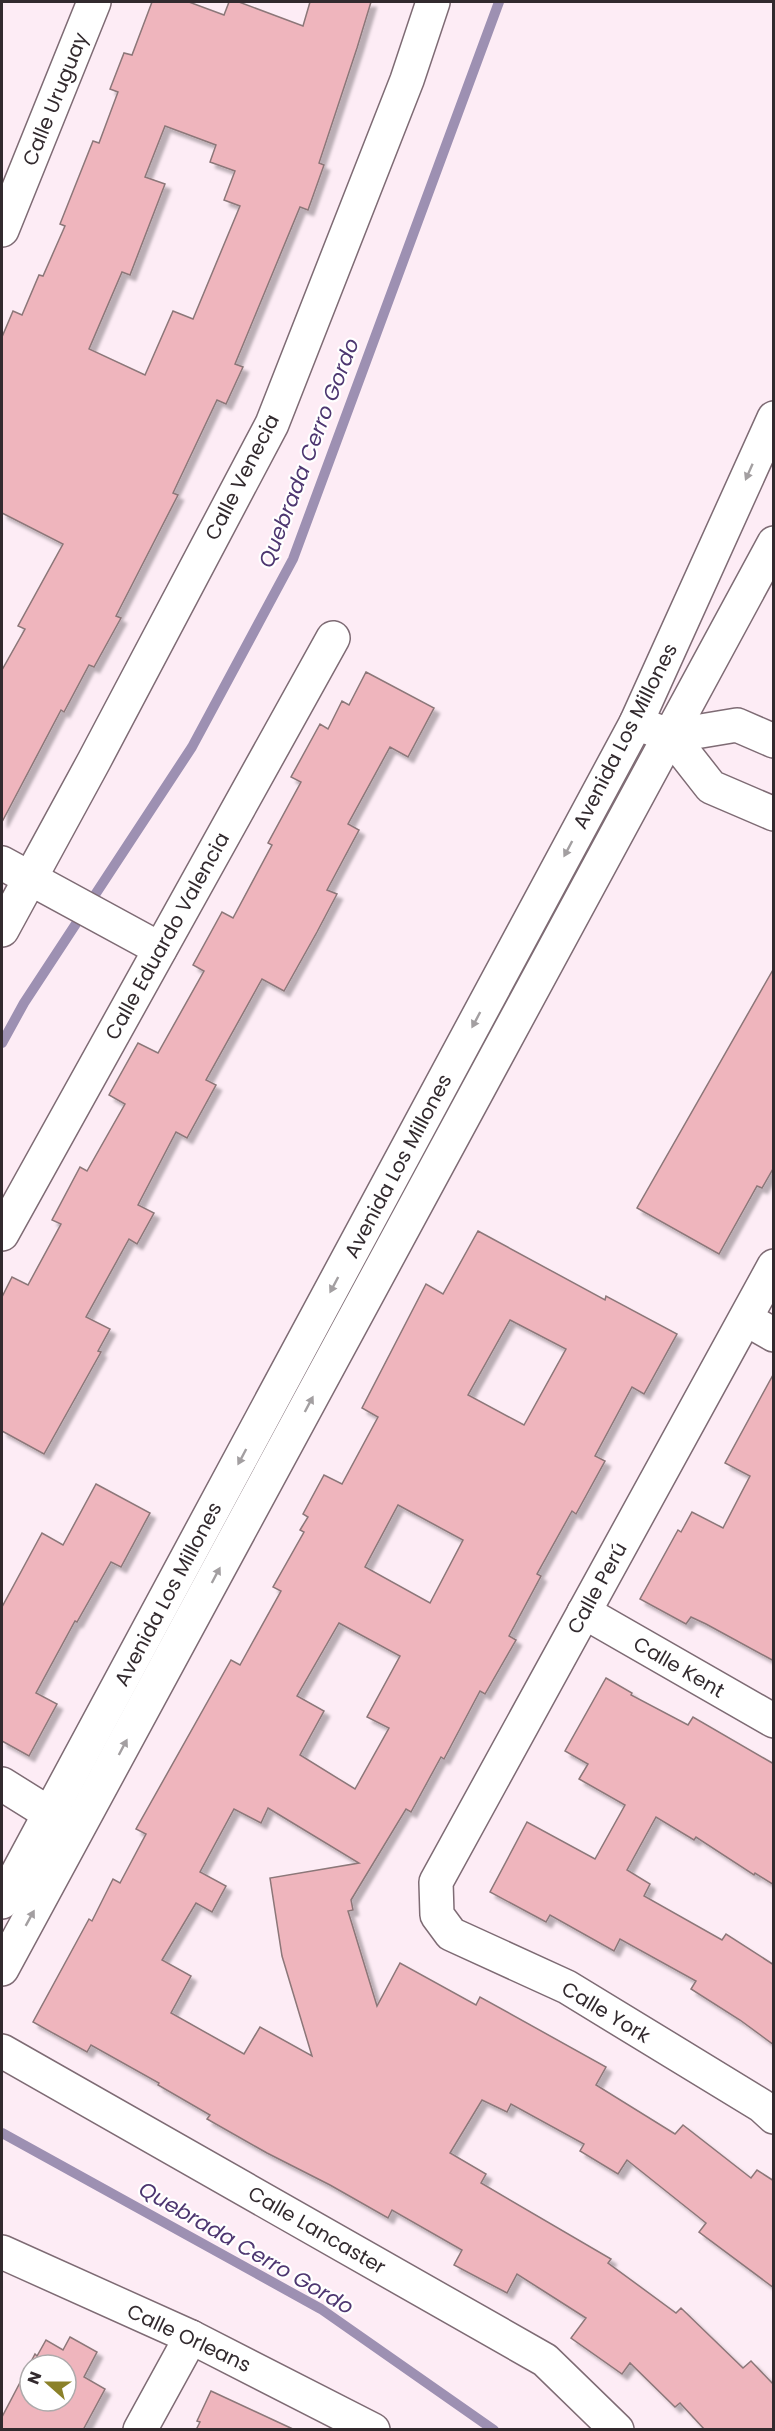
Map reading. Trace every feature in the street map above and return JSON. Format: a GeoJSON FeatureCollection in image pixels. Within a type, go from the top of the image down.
{"type":"FeatureCollection","features":[{"type":"Feature","properties":{"kind":"street","name":"Calle Uruguay"},"geometry":{"type":"LineString","coordinates":[[2,230],[94,2]]}},
{"type":"Feature","properties":{"kind":"street","name":"Calle Venecia"},"geometry":{"type":"LineString","coordinates":[[2,930],[272,424],[407,80],[433,2]]}},
{"type":"Feature","properties":{"kind":"street","name":"Avenida Los Millones"},"geometry":{"type":"LineString","coordinates":[[2,1902],[636,723],[774,418]]}},
{"type":"Feature","properties":{"kind":"street","name":"Avenida Los Millones"},"geometry":{"type":"LineString","coordinates":[[2,1969],[774,543]]}},
{"type":"Feature","properties":{"kind":"street","name":"Calle Eduardo Valencia"},"geometry":{"type":"LineString","coordinates":[[2,1234],[333,638]]}},
{"type":"Feature","properties":{"kind":"street"},"geometry":{"type":"LineString","coordinates":[[636,723],[671,736],[737,724],[774,741]]}},
{"type":"Feature","properties":{"kind":"street"},"geometry":{"type":"LineString","coordinates":[[671,736],[711,787],[774,814]]}},
{"type":"Feature","properties":{"kind":"street"},"geometry":{"type":"LineString","coordinates":[[2,863],[160,949]]}},
{"type":"Feature","properties":{"kind":"street","name":"Calle Perú"},"geometry":{"type":"LineString","coordinates":[[437,1915],[436,1882],[451,1851],[584,1612],[760,1327],[774,1266]]}},
{"type":"Feature","properties":{"kind":"street","name":"Calle Kent"},"geometry":{"type":"LineString","coordinates":[[584,1612],[774,1721]]}},
{"type":"Feature","properties":{"kind":"street"},"geometry":{"type":"LineString","coordinates":[[2,1784],[78,1831]]}},
{"type":"Feature","properties":{"kind":"street","name":"Calle York"},"geometry":{"type":"LineString","coordinates":[[437,1915],[451,1934],[567,1988],[762,2106],[774,2116]]}},
{"type":"Feature","properties":{"kind":"street","name":"Calle Lancaster"},"geometry":{"type":"LineString","coordinates":[[2,2051],[545,2360],[617,2430]]}},
{"type":"Feature","properties":{"kind":"street","name":"Calle Orleans"},"geometry":{"type":"LineString","coordinates":[[2,2252],[191,2337],[373,2430]]}},
{"type":"Feature","properties":{"kind":"street"},"geometry":{"type":"LineString","coordinates":[[140,2430],[191,2337]]}},
{"type":"Feature","properties":{"kind":"building"},"geometry":{"type":"Polygon","coordinates":[[[152,2],[189,2],[224,15],[229,2],[239,2],[303,26],[310,2],[371,2],[319,163],[324,165],[308,210],[300,207],[235,364],[243,367],[226,404],[217,400],[173,493],[178,495],[116,616],[121,618],[94,667],[89,665],[64,712],[61,710],[2,822],[2,670],[25,629],[18,626],[63,544],[2,513],[2,337],[13,311],[22,315],[39,275],[43,276],[65,226],[60,224],[93,141],[99,143],[118,92],[110,89],[124,53],[132,55],[152,2]],[[165,126],[145,177],[165,184],[130,275],[122,272],[89,349],[145,375],[173,311],[193,319],[240,206],[224,200],[235,171],[210,162],[216,145],[165,126]]]}},
{"type":"Feature","properties":{"kind":"building"},"geometry":{"type":"Polygon","coordinates":[[[366,672],[434,708],[408,757],[390,747],[348,824],[359,830],[327,890],[337,894],[284,991],[262,979],[206,1080],[216,1085],[187,1138],[176,1132],[138,1205],[154,1213],[137,1244],[129,1239],[86,1317],[110,1329],[98,1351],[101,1352],[44,1454],[2,1431],[2,1297],[12,1277],[28,1285],[61,1224],[52,1220],[80,1167],[87,1171],[125,1104],[109,1095],[138,1043],[158,1053],[204,971],[193,965],[222,912],[233,918],[272,845],[268,843],[301,782],[291,777],[320,724],[328,729],[342,701],[349,705],[366,672]]]}},
{"type":"Feature","properties":{"kind":"building"},"geometry":{"type":"Polygon","coordinates":[[[774,968],[774,1167],[762,1188],[757,1186],[719,1254],[637,1208],[774,968]]]}},
{"type":"Feature","properties":{"kind":"building"},"geometry":{"type":"Polygon","coordinates":[[[478,1231],[605,1300],[606,1296],[677,1334],[644,1394],[632,1387],[595,1456],[605,1461],[576,1514],[572,1511],[537,1574],[541,1576],[509,1636],[516,1640],[485,1694],[480,1691],[444,1759],[441,1757],[411,1812],[406,1809],[351,1900],[353,1910],[348,1911],[377,2006],[400,1963],[476,2005],[480,1997],[606,2067],[596,2085],[675,2134],[683,2125],[751,2178],[757,2170],[774,2181],[774,2288],[699,2232],[706,2223],[627,2160],[618,2174],[580,2151],[584,2144],[511,2104],[507,2112],[482,2100],[450,2153],[486,2174],[481,2183],[611,2259],[608,2263],[676,2313],[681,2308],[743,2368],[751,2361],[774,2385],[774,2430],[705,2430],[680,2403],[675,2407],[630,2363],[622,2374],[571,2338],[586,2318],[517,2274],[507,2293],[454,2265],[462,2250],[392,2210],[388,2218],[267,2153],[207,2119],[210,2115],[158,2085],[159,2083],[91,2045],[87,2052],[33,2022],[89,1919],[92,1921],[113,1879],[120,1883],[146,1834],[136,1829],[231,1660],[240,1665],[281,1591],[273,1587],[304,1532],[300,1530],[308,1517],[303,1514],[324,1475],[342,1484],[378,1417],[362,1408],[426,1284],[443,1294],[478,1231]],[[510,1320],[468,1395],[524,1425],[566,1349],[510,1320]],[[398,1505],[365,1567],[430,1603],[463,1540],[398,1505]],[[339,1623],[297,1696],[324,1711],[300,1755],[355,1789],[389,1728],[367,1717],[400,1656],[339,1623]],[[268,1808],[261,1823],[234,1809],[200,1872],[226,1886],[212,1912],[196,1903],[162,1960],[191,1976],[171,2013],[244,2054],[260,2027],[312,2056],[282,1956],[270,1878],[359,1863],[268,1808]]]}},
{"type":"Feature","properties":{"kind":"building"},"geometry":{"type":"Polygon","coordinates":[[[774,1373],[774,1661],[691,1617],[686,1624],[640,1599],[678,1530],[681,1532],[692,1512],[723,1528],[750,1476],[725,1463],[774,1373]]]}},
{"type":"Feature","properties":{"kind":"building"},"geometry":{"type":"Polygon","coordinates":[[[96,1484],[150,1513],[121,1567],[111,1562],[77,1622],[75,1621],[36,1693],[57,1704],[29,1756],[2,1741],[2,1607],[42,1533],[63,1545],[96,1484]]]}},
{"type":"Feature","properties":{"kind":"building"},"geometry":{"type":"Polygon","coordinates":[[[606,1678],[632,1693],[631,1695],[688,1725],[693,1717],[774,1764],[774,1885],[755,1873],[754,1875],[696,1837],[694,1840],[656,1817],[627,1870],[650,1884],[644,1896],[722,1940],[726,1934],[774,1965],[774,2045],[691,1989],[696,1981],[620,1939],[614,1951],[550,1915],[546,1922],[490,1892],[527,1822],[595,1859],[625,1805],[579,1779],[588,1764],[565,1751],[606,1678]]]}},
{"type":"Feature","properties":{"kind":"building"},"geometry":{"type":"Polygon","coordinates":[[[70,2337],[97,2352],[84,2377],[105,2389],[83,2430],[2,2430],[2,2417],[18,2386],[18,2413],[78,2413],[78,2353],[39,2353],[46,2340],[63,2350],[70,2337]]]}},
{"type":"Feature","properties":{"kind":"building"},"geometry":{"type":"Polygon","coordinates":[[[211,2391],[295,2430],[196,2430],[200,2422],[197,2421],[211,2391]]]}},
{"type":"Feature","properties":{"kind":"waterway","name":"Quebrada Cerro Gordo"},"geometry":{"type":"LineString","coordinates":[[2,1043],[24,1003],[192,747],[293,559],[499,2]]}},
{"type":"Feature","properties":{"kind":"waterway","name":"Quebrada Cerro Gordo"},"geometry":{"type":"LineString","coordinates":[[2,2133],[321,2309],[494,2430]]}}]}
